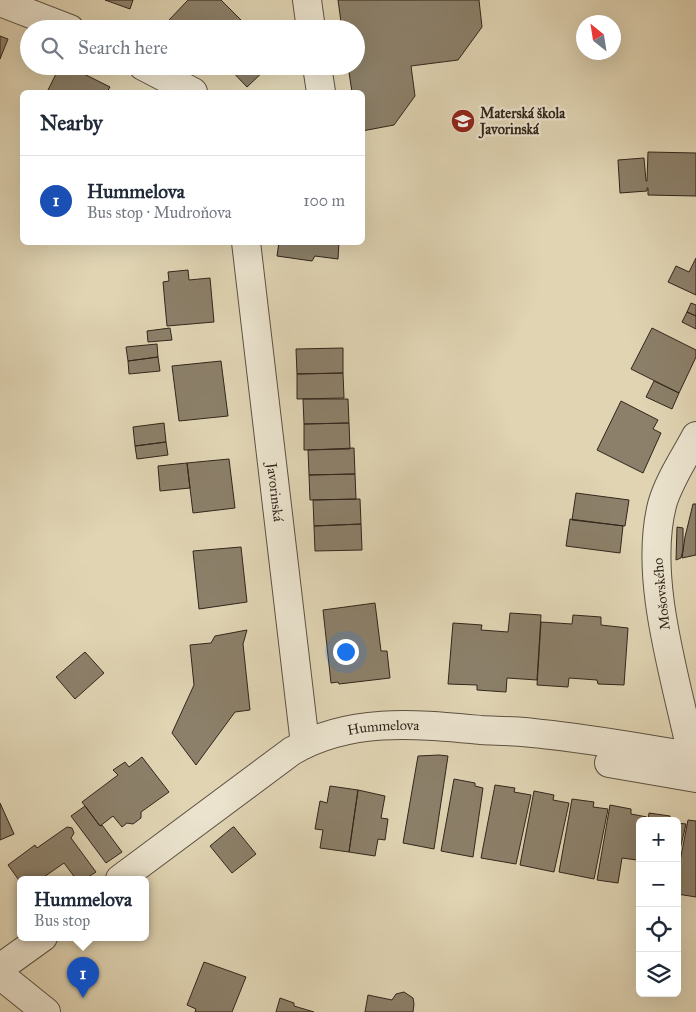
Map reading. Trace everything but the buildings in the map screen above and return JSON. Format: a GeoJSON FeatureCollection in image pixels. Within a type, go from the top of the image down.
{"type":"FeatureCollection","features":[{"type":"Feature","properties":{"kind":"street"},"geometry":{"type":"LineString","coordinates":[[307,0],[310,20]]}},
{"type":"Feature","properties":{"kind":"street"},"geometry":{"type":"LineString","coordinates":[[0,2],[47,20]]}},
{"type":"Feature","properties":{"kind":"street"},"geometry":{"type":"LineString","coordinates":[[160,75],[189,90]]}},
{"type":"Feature","properties":{"kind":"street"},"geometry":{"type":"LineString","coordinates":[[318,75],[321,90]]}},
{"type":"Feature","properties":{"kind":"street","name":"Javorinská"},"geometry":{"type":"LineString","coordinates":[[246,245],[305,744]]}},
{"type":"Feature","properties":{"kind":"street","name":"Mošovského"},"geometry":{"type":"LineString","coordinates":[[695,764],[667,644],[656,555],[659,519],[665,498],[696,436]]}},
{"type":"Feature","properties":{"kind":"street","name":"Hummelova"},"geometry":{"type":"LineString","coordinates":[[124,876],[282,758],[317,738],[346,731],[388,725],[428,724],[542,734],[695,764]]}},
{"type":"Feature","properties":{"kind":"street"},"geometry":{"type":"LineString","coordinates":[[0,968],[37,941]]}},
{"type":"Feature","properties":{"kind":"street"},"geometry":{"type":"LineString","coordinates":[[0,975],[46,1012]]}},
{"type":"Feature","properties":{"kind":"place","name":"Materská škola Javorinská"},"geometry":{"type":"Point","coordinates":[463,121]}},
{"type":"Feature","properties":{"kind":"place","name":"Hummelova"},"geometry":{"type":"Point","coordinates":[83,998]}}]}
